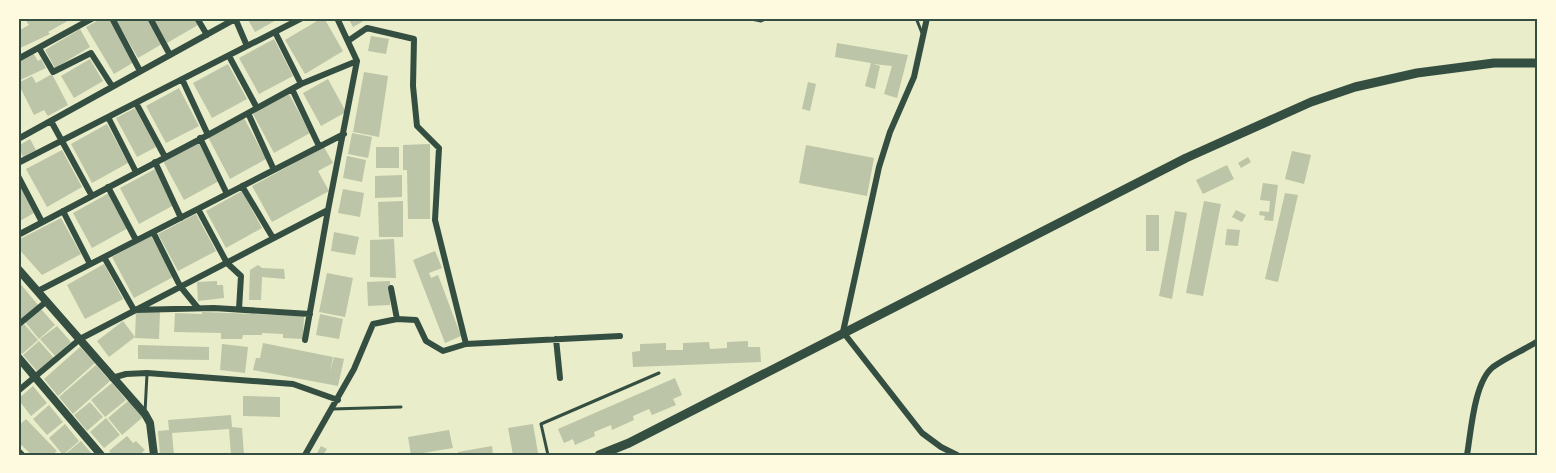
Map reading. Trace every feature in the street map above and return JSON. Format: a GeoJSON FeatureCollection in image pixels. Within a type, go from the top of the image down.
{"type":"FeatureCollection","features":[{"type":"Feature","properties":{"kind":"main road"},"geometry":{"type":"LineString","coordinates":[[599,455],[629,443],[1186,158],[1311,102],[1355,87],[1417,73],[1494,63],[1538,63]]}},
{"type":"Feature","properties":{"kind":"street"},"geometry":{"type":"LineString","coordinates":[[18,60],[93,18]]}},
{"type":"Feature","properties":{"kind":"street"},"geometry":{"type":"LineString","coordinates":[[112,18],[140,71]]}},
{"type":"Feature","properties":{"kind":"street"},"geometry":{"type":"LineString","coordinates":[[150,18],[170,55]]}},
{"type":"Feature","properties":{"kind":"street"},"geometry":{"type":"LineString","coordinates":[[197,18],[207,35]]}},
{"type":"Feature","properties":{"kind":"street"},"geometry":{"type":"LineString","coordinates":[[18,163],[301,18]]}},
{"type":"Feature","properties":{"kind":"street"},"geometry":{"type":"LineString","coordinates":[[305,340],[357,60],[337,18]]}},
{"type":"Feature","properties":{"kind":"street"},"geometry":{"type":"LineString","coordinates":[[927,18],[914,77],[890,132],[879,167],[843,332],[922,433],[940,447],[957,455]]}},
{"type":"Feature","properties":{"kind":"street"},"geometry":{"type":"LineString","coordinates":[[18,139],[235,19],[247,46]]}},
{"type":"Feature","properties":{"kind":"street"},"geometry":{"type":"LineString","coordinates":[[348,41],[367,28],[414,39],[413,87],[417,126],[439,148],[435,220],[466,344]]}},
{"type":"Feature","properties":{"kind":"street"},"geometry":{"type":"LineString","coordinates":[[275,32],[301,84]]}},
{"type":"Feature","properties":{"kind":"street"},"geometry":{"type":"LineString","coordinates":[[39,48],[53,72],[91,53],[112,86]]}},
{"type":"Feature","properties":{"kind":"street"},"geometry":{"type":"LineString","coordinates":[[229,56],[257,108]]}},
{"type":"Feature","properties":{"kind":"street"},"geometry":{"type":"LineString","coordinates":[[18,235],[301,84],[357,60]]}},
{"type":"Feature","properties":{"kind":"street"},"geometry":{"type":"LineString","coordinates":[[182,80],[208,135]]}},
{"type":"Feature","properties":{"kind":"street"},"geometry":{"type":"LineString","coordinates":[[292,89],[319,146]]}},
{"type":"Feature","properties":{"kind":"street"},"geometry":{"type":"LineString","coordinates":[[136,103],[165,157]]}},
{"type":"Feature","properties":{"kind":"street"},"geometry":{"type":"LineString","coordinates":[[248,113],[274,170]]}},
{"type":"Feature","properties":{"kind":"street"},"geometry":{"type":"LineString","coordinates":[[108,117],[136,172]]}},
{"type":"Feature","properties":{"kind":"street"},"geometry":{"type":"LineString","coordinates":[[51,121],[92,196]]}},
{"type":"Feature","properties":{"kind":"street"},"geometry":{"type":"LineString","coordinates":[[38,291],[344,134]]}},
{"type":"Feature","properties":{"kind":"street"},"geometry":{"type":"LineString","coordinates":[[200,138],[227,194]]}},
{"type":"Feature","properties":{"kind":"street"},"geometry":{"type":"LineString","coordinates":[[155,162],[181,218]]}},
{"type":"Feature","properties":{"kind":"street"},"geometry":{"type":"LineString","coordinates":[[18,176],[42,222]]}},
{"type":"Feature","properties":{"kind":"street"},"geometry":{"type":"LineString","coordinates":[[242,186],[273,238]]}},
{"type":"Feature","properties":{"kind":"street"},"geometry":{"type":"LineString","coordinates":[[108,187],[136,240]]}},
{"type":"Feature","properties":{"kind":"street"},"geometry":{"type":"LineString","coordinates":[[198,209],[227,263],[241,276],[239,309]]}},
{"type":"Feature","properties":{"kind":"street"},"geometry":{"type":"LineString","coordinates":[[18,391],[80,339],[328,210]]}},
{"type":"Feature","properties":{"kind":"street"},"geometry":{"type":"LineString","coordinates":[[63,211],[90,264]]}},
{"type":"Feature","properties":{"kind":"street"},"geometry":{"type":"LineString","coordinates":[[153,232],[180,286],[198,308]]}},
{"type":"Feature","properties":{"kind":"street"},"geometry":{"type":"LineString","coordinates":[[104,257],[134,310]]}},
{"type":"Feature","properties":{"kind":"street"},"geometry":{"type":"LineString","coordinates":[[18,269],[145,414],[150,423],[154,455]]}},
{"type":"Feature","properties":{"kind":"street"},"geometry":{"type":"LineString","coordinates":[[391,288],[397,319]]}},
{"type":"Feature","properties":{"kind":"street"},"geometry":{"type":"LineString","coordinates":[[18,325],[47,301]]}},
{"type":"Feature","properties":{"kind":"street"},"geometry":{"type":"LineString","coordinates":[[134,310],[198,308],[310,314]]}},
{"type":"Feature","properties":{"kind":"street"},"geometry":{"type":"LineString","coordinates":[[305,455],[338,400],[373,324],[397,319],[416,320],[426,341],[443,351],[466,344],[620,336]]}},
{"type":"Feature","properties":{"kind":"street"},"geometry":{"type":"LineString","coordinates":[[556,339],[560,378]]}},
{"type":"Feature","properties":{"kind":"street"},"geometry":{"type":"LineString","coordinates":[[1467,455],[1479,389],[1486,375],[1492,368],[1538,341]]}},
{"type":"Feature","properties":{"kind":"street"},"geometry":{"type":"LineString","coordinates":[[18,357],[101,455]]}},
{"type":"Feature","properties":{"kind":"street"},"geometry":{"type":"LineString","coordinates":[[112,378],[126,374],[147,373],[293,384],[338,400]]}},
{"type":"Feature","properties":{"kind":"lane"},"geometry":{"type":"LineString","coordinates":[[746,18],[761,21],[767,18]]}},
{"type":"Feature","properties":{"kind":"lane"},"geometry":{"type":"LineString","coordinates":[[916,18],[923,35]]}},
{"type":"Feature","properties":{"kind":"lane"},"geometry":{"type":"LineString","coordinates":[[145,414],[147,373]]}},
{"type":"Feature","properties":{"kind":"lane"},"geometry":{"type":"LineString","coordinates":[[548,455],[542,424],[659,373]]}},
{"type":"Feature","properties":{"kind":"lane"},"geometry":{"type":"LineString","coordinates":[[332,409],[401,407]]}},
{"type":"Feature","properties":{"kind":"building"},"geometry":{"type":"Polygon","coordinates":[[[73,18],[48,32],[50,34],[18,49],[18,31],[29,25],[25,19],[73,18]]]}},
{"type":"Feature","properties":{"kind":"building"},"geometry":{"type":"Polygon","coordinates":[[[102,18],[109,18],[134,62],[114,74],[86,27],[102,18]]]}},
{"type":"Feature","properties":{"kind":"building"},"geometry":{"type":"Polygon","coordinates":[[[115,18],[146,18],[162,44],[138,58],[115,18]]]}},
{"type":"Feature","properties":{"kind":"building"},"geometry":{"type":"Polygon","coordinates":[[[153,18],[194,18],[198,25],[167,43],[153,18]]]}},
{"type":"Feature","properties":{"kind":"building"},"geometry":{"type":"Polygon","coordinates":[[[247,18],[280,18],[255,32],[247,18]]]}},
{"type":"Feature","properties":{"kind":"building"},"geometry":{"type":"Polygon","coordinates":[[[322,18],[343,51],[305,74],[285,40],[322,18]]]}},
{"type":"Feature","properties":{"kind":"building"},"geometry":{"type":"Polygon","coordinates":[[[348,18],[369,18],[353,27],[348,18]]]}},
{"type":"Feature","properties":{"kind":"building"},"geometry":{"type":"Polygon","coordinates":[[[80,29],[90,47],[55,68],[45,50],[80,29]]]}},
{"type":"Feature","properties":{"kind":"building"},"geometry":{"type":"Polygon","coordinates":[[[371,36],[389,39],[386,54],[368,51],[371,36]]]}},
{"type":"Feature","properties":{"kind":"building"},"geometry":{"type":"Polygon","coordinates":[[[274,39],[293,76],[259,94],[239,58],[274,39]]]}},
{"type":"Feature","properties":{"kind":"building"},"geometry":{"type":"Polygon","coordinates":[[[837,43],[908,55],[897,98],[884,94],[892,66],[873,64],[880,66],[875,89],[865,86],[871,63],[835,57],[837,43]]]}},
{"type":"Feature","properties":{"kind":"building"},"geometry":{"type":"Polygon","coordinates":[[[33,53],[38,61],[41,59],[46,68],[18,81],[18,62],[33,53]]]}},
{"type":"Feature","properties":{"kind":"building"},"geometry":{"type":"Polygon","coordinates":[[[90,59],[103,81],[74,98],[61,76],[90,59]]]}},
{"type":"Feature","properties":{"kind":"building"},"geometry":{"type":"Polygon","coordinates":[[[228,64],[247,99],[212,118],[193,83],[228,64]]]}},
{"type":"Feature","properties":{"kind":"building"},"geometry":{"type":"Polygon","coordinates":[[[364,72],[388,76],[379,137],[353,132],[364,72]]]}},
{"type":"Feature","properties":{"kind":"building"},"geometry":{"type":"Polygon","coordinates":[[[52,74],[68,105],[48,116],[44,110],[34,115],[18,83],[32,76],[36,83],[52,74]]]}},
{"type":"Feature","properties":{"kind":"building"},"geometry":{"type":"Polygon","coordinates":[[[328,79],[346,112],[321,126],[303,93],[328,79]]]}},
{"type":"Feature","properties":{"kind":"building"},"geometry":{"type":"Polygon","coordinates":[[[808,82],[816,84],[810,111],[802,109],[808,82]]]}},
{"type":"Feature","properties":{"kind":"building"},"geometry":{"type":"Polygon","coordinates":[[[179,88],[199,126],[166,143],[146,106],[179,88]]]}},
{"type":"Feature","properties":{"kind":"building"},"geometry":{"type":"Polygon","coordinates":[[[289,94],[310,133],[274,153],[253,114],[289,94]]]}},
{"type":"Feature","properties":{"kind":"building"},"geometry":{"type":"Polygon","coordinates":[[[135,108],[156,147],[137,157],[116,118],[135,108]]]}},
{"type":"Feature","properties":{"kind":"building"},"geometry":{"type":"Polygon","coordinates":[[[244,118],[266,159],[230,179],[208,137],[244,118]]]}},
{"type":"Feature","properties":{"kind":"building"},"geometry":{"type":"Polygon","coordinates":[[[107,124],[128,163],[92,183],[71,144],[107,124]]]}},
{"type":"Feature","properties":{"kind":"building"},"geometry":{"type":"Polygon","coordinates":[[[352,133],[372,137],[368,158],[348,154],[352,133]]]}},
{"type":"Feature","properties":{"kind":"building"},"geometry":{"type":"Polygon","coordinates":[[[30,139],[36,150],[23,157],[18,146],[30,139]]]}},
{"type":"Feature","properties":{"kind":"building"},"geometry":{"type":"Polygon","coordinates":[[[198,142],[219,181],[184,200],[163,161],[198,142]]]}},
{"type":"Feature","properties":{"kind":"building"},"geometry":{"type":"Polygon","coordinates":[[[430,144],[430,219],[408,219],[407,170],[403,170],[403,145],[430,144]]]}},
{"type":"Feature","properties":{"kind":"building"},"geometry":{"type":"Polygon","coordinates":[[[806,145],[874,158],[867,196],[799,183],[806,145]]]}},
{"type":"Feature","properties":{"kind":"building"},"geometry":{"type":"Polygon","coordinates":[[[324,147],[333,163],[318,171],[329,191],[272,222],[252,186],[324,147]]]}},
{"type":"Feature","properties":{"kind":"building"},"geometry":{"type":"Polygon","coordinates":[[[376,147],[399,147],[399,168],[376,168],[376,147]]]}},
{"type":"Feature","properties":{"kind":"building"},"geometry":{"type":"Polygon","coordinates":[[[62,150],[82,187],[47,207],[26,169],[62,150]]]}},
{"type":"Feature","properties":{"kind":"building"},"geometry":{"type":"Polygon","coordinates":[[[1292,151],[1311,155],[1304,184],[1285,179],[1292,151]]]}},
{"type":"Feature","properties":{"kind":"building"},"geometry":{"type":"Polygon","coordinates":[[[347,156],[366,160],[362,182],[343,178],[347,156]]]}},
{"type":"Feature","properties":{"kind":"building"},"geometry":{"type":"Polygon","coordinates":[[[1248,157],[1251,162],[1241,168],[1238,163],[1248,157]]]}},
{"type":"Feature","properties":{"kind":"building"},"geometry":{"type":"Polygon","coordinates":[[[1227,165],[1234,179],[1203,194],[1196,180],[1227,165]]]}},
{"type":"Feature","properties":{"kind":"building"},"geometry":{"type":"Polygon","coordinates":[[[155,169],[174,205],[139,224],[120,188],[155,169]]]}},
{"type":"Feature","properties":{"kind":"building"},"geometry":{"type":"Polygon","coordinates":[[[402,175],[402,197],[375,198],[375,176],[402,175]]]}},
{"type":"Feature","properties":{"kind":"building"},"geometry":{"type":"Polygon","coordinates":[[[18,183],[34,213],[18,222],[18,183]]]}},
{"type":"Feature","properties":{"kind":"building"},"geometry":{"type":"Polygon","coordinates":[[[1263,183],[1278,185],[1273,221],[1264,220],[1265,216],[1259,215],[1260,211],[1269,212],[1270,201],[1260,200],[1263,183]]]}},
{"type":"Feature","properties":{"kind":"building"},"geometry":{"type":"Polygon","coordinates":[[[343,189],[364,193],[360,217],[338,213],[343,189]]]}},
{"type":"Feature","properties":{"kind":"building"},"geometry":{"type":"Polygon","coordinates":[[[242,191],[262,228],[226,248],[206,211],[242,191]]]}},
{"type":"Feature","properties":{"kind":"building"},"geometry":{"type":"Polygon","coordinates":[[[109,193],[128,228],[92,248],[73,213],[109,193]]]}},
{"type":"Feature","properties":{"kind":"building"},"geometry":{"type":"Polygon","coordinates":[[[1285,193],[1298,195],[1278,282],[1265,279],[1285,193]]]}},
{"type":"Feature","properties":{"kind":"building"},"geometry":{"type":"Polygon","coordinates":[[[403,201],[403,237],[379,237],[378,202],[403,201]]]}},
{"type":"Feature","properties":{"kind":"building"},"geometry":{"type":"Polygon","coordinates":[[[1204,201],[1221,204],[1203,296],[1186,293],[1204,201]]]}},
{"type":"Feature","properties":{"kind":"building"},"geometry":{"type":"Polygon","coordinates":[[[1236,210],[1246,215],[1242,222],[1232,217],[1236,210]]]}},
{"type":"Feature","properties":{"kind":"building"},"geometry":{"type":"Polygon","coordinates":[[[1175,211],[1187,213],[1172,299],[1159,296],[1175,211]]]}},
{"type":"Feature","properties":{"kind":"building"},"geometry":{"type":"Polygon","coordinates":[[[196,214],[216,251],[178,271],[158,234],[196,214]]]}},
{"type":"Feature","properties":{"kind":"building"},"geometry":{"type":"Polygon","coordinates":[[[1146,215],[1159,215],[1159,251],[1146,251],[1146,215]]]}},
{"type":"Feature","properties":{"kind":"building"},"geometry":{"type":"Polygon","coordinates":[[[61,218],[81,254],[42,275],[18,248],[18,240],[61,218]]]}},
{"type":"Feature","properties":{"kind":"building"},"geometry":{"type":"Polygon","coordinates":[[[1227,229],[1240,230],[1238,246],[1225,245],[1227,229]]]}},
{"type":"Feature","properties":{"kind":"building"},"geometry":{"type":"Polygon","coordinates":[[[334,232],[359,237],[355,255],[331,251],[334,232]]]}},
{"type":"Feature","properties":{"kind":"building"},"geometry":{"type":"Polygon","coordinates":[[[151,236],[173,277],[134,298],[112,257],[151,236]]]}},
{"type":"Feature","properties":{"kind":"building"},"geometry":{"type":"Polygon","coordinates":[[[394,239],[396,278],[370,277],[370,240],[394,239]]]}},
{"type":"Feature","properties":{"kind":"building"},"geometry":{"type":"Polygon","coordinates":[[[435,251],[442,268],[429,273],[431,278],[438,275],[461,336],[445,343],[413,260],[435,251]]]}},
{"type":"Feature","properties":{"kind":"building"},"geometry":{"type":"Polygon","coordinates":[[[104,264],[123,299],[85,319],[67,285],[104,264]]]}},
{"type":"Feature","properties":{"kind":"building"},"geometry":{"type":"Polygon","coordinates":[[[258,265],[262,268],[284,269],[285,279],[262,277],[261,300],[249,300],[250,270],[258,265]]]}},
{"type":"Feature","properties":{"kind":"building"},"geometry":{"type":"Polygon","coordinates":[[[327,273],[353,278],[345,317],[319,312],[327,273]]]}},
{"type":"Feature","properties":{"kind":"building"},"geometry":{"type":"Polygon","coordinates":[[[18,281],[38,305],[22,319],[18,314],[18,281]]]}},
{"type":"Feature","properties":{"kind":"building"},"geometry":{"type":"Polygon","coordinates":[[[217,281],[217,285],[223,285],[224,298],[198,301],[197,282],[217,281]]]}},
{"type":"Feature","properties":{"kind":"building"},"geometry":{"type":"Polygon","coordinates":[[[390,281],[390,305],[368,306],[367,282],[390,281]]]}},
{"type":"Feature","properties":{"kind":"building"},"geometry":{"type":"Polygon","coordinates":[[[41,309],[55,325],[39,339],[25,322],[41,309]]]}},
{"type":"Feature","properties":{"kind":"building"},"geometry":{"type":"Polygon","coordinates":[[[136,311],[160,312],[159,339],[135,338],[136,311]]]}},
{"type":"Feature","properties":{"kind":"building"},"geometry":{"type":"Polygon","coordinates":[[[202,312],[304,316],[303,339],[283,338],[283,334],[262,333],[262,335],[243,335],[242,339],[221,339],[221,333],[174,332],[175,313],[202,314],[202,312]]]}},
{"type":"Feature","properties":{"kind":"building"},"geometry":{"type":"Polygon","coordinates":[[[320,314],[343,319],[339,339],[316,335],[320,314]]]}},
{"type":"Feature","properties":{"kind":"building"},"geometry":{"type":"Polygon","coordinates":[[[123,321],[135,337],[109,357],[97,341],[123,321]]]}},
{"type":"Feature","properties":{"kind":"building"},"geometry":{"type":"Polygon","coordinates":[[[24,324],[38,340],[22,354],[18,349],[18,328],[24,324]]]}},
{"type":"Feature","properties":{"kind":"building"},"geometry":{"type":"Polygon","coordinates":[[[57,326],[71,342],[55,356],[40,339],[57,326]]]}},
{"type":"Feature","properties":{"kind":"building"},"geometry":{"type":"Polygon","coordinates":[[[39,341],[54,358],[37,371],[23,355],[39,341]]]}},
{"type":"Feature","properties":{"kind":"building"},"geometry":{"type":"Polygon","coordinates":[[[748,341],[748,347],[760,347],[761,362],[633,367],[632,352],[640,351],[640,344],[666,343],[666,350],[683,350],[683,343],[709,342],[710,349],[727,348],[727,342],[748,341]]]}},
{"type":"Feature","properties":{"kind":"building"},"geometry":{"type":"Polygon","coordinates":[[[263,343],[333,357],[330,372],[334,357],[344,359],[338,386],[253,370],[256,358],[260,358],[263,343]]]}},
{"type":"Feature","properties":{"kind":"building"},"geometry":{"type":"Polygon","coordinates":[[[222,344],[248,347],[245,373],[220,370],[222,344]]]}},
{"type":"Feature","properties":{"kind":"building"},"geometry":{"type":"Polygon","coordinates":[[[138,345],[209,347],[209,360],[138,359],[138,345]]]}},
{"type":"Feature","properties":{"kind":"building"},"geometry":{"type":"Polygon","coordinates":[[[80,347],[95,363],[58,396],[44,379],[80,347]]]}},
{"type":"Feature","properties":{"kind":"building"},"geometry":{"type":"Polygon","coordinates":[[[96,365],[110,381],[73,414],[59,397],[96,365]]]}},
{"type":"Feature","properties":{"kind":"building"},"geometry":{"type":"Polygon","coordinates":[[[675,378],[682,395],[673,399],[676,405],[652,415],[649,409],[633,416],[634,420],[612,430],[611,425],[594,432],[595,436],[575,445],[573,439],[564,443],[558,429],[675,378]]]}},
{"type":"Feature","properties":{"kind":"building"},"geometry":{"type":"Polygon","coordinates":[[[112,383],[126,400],[105,417],[91,400],[112,383]]]}},
{"type":"Feature","properties":{"kind":"building"},"geometry":{"type":"Polygon","coordinates":[[[33,386],[47,403],[31,416],[18,399],[33,386]]]}},
{"type":"Feature","properties":{"kind":"building"},"geometry":{"type":"Polygon","coordinates":[[[243,396],[280,397],[280,417],[243,416],[243,396]]]}},
{"type":"Feature","properties":{"kind":"building"},"geometry":{"type":"Polygon","coordinates":[[[129,400],[143,417],[122,435],[108,418],[129,400]]]}},
{"type":"Feature","properties":{"kind":"building"},"geometry":{"type":"Polygon","coordinates":[[[90,402],[103,417],[87,431],[74,415],[90,402]]]}},
{"type":"Feature","properties":{"kind":"building"},"geometry":{"type":"Polygon","coordinates":[[[49,405],[63,422],[47,435],[33,419],[49,405]]]}},
{"type":"Feature","properties":{"kind":"building"},"geometry":{"type":"Polygon","coordinates":[[[231,415],[232,427],[242,428],[244,455],[231,455],[229,429],[172,433],[174,455],[160,455],[158,431],[169,430],[168,420],[231,415]]]}},
{"type":"Feature","properties":{"kind":"building"},"geometry":{"type":"Polygon","coordinates":[[[106,418],[120,435],[104,448],[90,432],[106,418]]]}},
{"type":"Feature","properties":{"kind":"building"},"geometry":{"type":"Polygon","coordinates":[[[26,419],[57,451],[52,455],[32,455],[18,442],[18,426],[26,419]]]}},
{"type":"Feature","properties":{"kind":"building"},"geometry":{"type":"Polygon","coordinates":[[[65,424],[79,441],[63,455],[49,438],[65,424]]]}},
{"type":"Feature","properties":{"kind":"building"},"geometry":{"type":"Polygon","coordinates":[[[533,424],[538,453],[513,455],[508,428],[533,424]]]}},
{"type":"Feature","properties":{"kind":"building"},"geometry":{"type":"Polygon","coordinates":[[[449,430],[453,448],[411,455],[408,437],[449,430]]]}},
{"type":"Feature","properties":{"kind":"building"},"geometry":{"type":"Polygon","coordinates":[[[127,436],[133,443],[136,441],[145,450],[139,455],[112,455],[109,451],[127,436]]]}},
{"type":"Feature","properties":{"kind":"building"},"geometry":{"type":"Polygon","coordinates":[[[81,441],[93,455],[64,455],[81,441]]]}},
{"type":"Feature","properties":{"kind":"building"},"geometry":{"type":"Polygon","coordinates":[[[321,446],[327,449],[323,455],[316,455],[321,446]]]}},
{"type":"Feature","properties":{"kind":"building"},"geometry":{"type":"Polygon","coordinates":[[[492,446],[493,455],[458,455],[458,452],[492,446]]]}}]}
